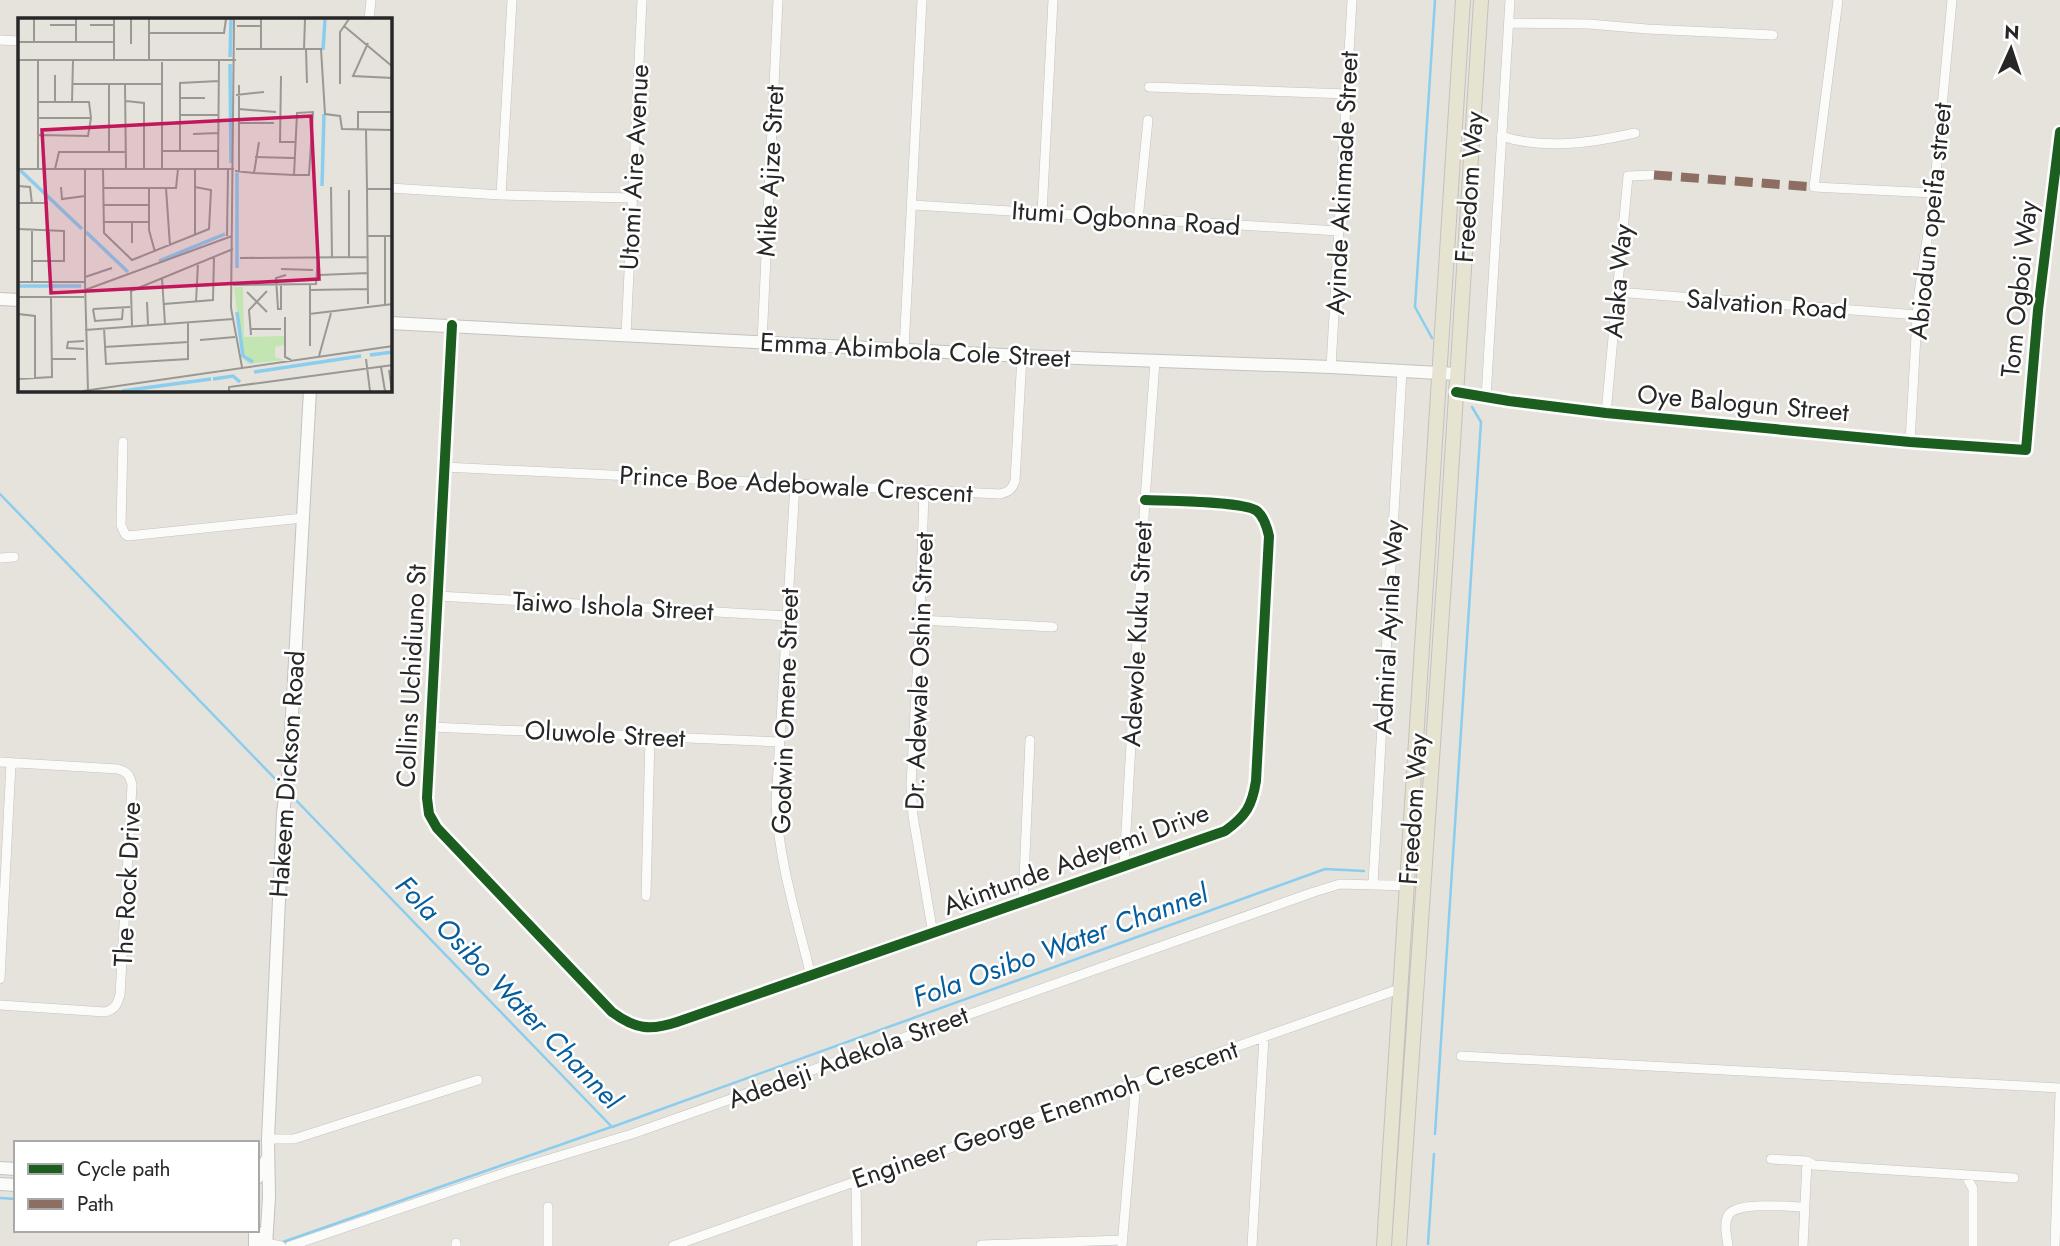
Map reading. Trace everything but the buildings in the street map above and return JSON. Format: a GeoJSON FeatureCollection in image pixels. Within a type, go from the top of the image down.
{"type":"FeatureCollection","features":[{"type":"Feature","properties":{"kind":"main road","name":"Freedom Way"},"geometry":{"type":"LineString","coordinates":[[1384,1246],[1463,0]]}},
{"type":"Feature","properties":{"kind":"main road","name":"Freedom Way"},"geometry":{"type":"LineString","coordinates":[[1399,1246],[1481,0]]}},
{"type":"Feature","properties":{"kind":"street"},"geometry":{"type":"LineString","coordinates":[[369,18],[370,0]]}},
{"type":"Feature","properties":{"kind":"street"},"geometry":{"type":"LineString","coordinates":[[501,195],[512,0]]}},
{"type":"Feature","properties":{"kind":"street","name":"Utomi Aire Avenue"},"geometry":{"type":"LineString","coordinates":[[626,335],[642,0]]}},
{"type":"Feature","properties":{"kind":"street","name":"Mike Ajize Stret"},"geometry":{"type":"LineString","coordinates":[[762,342],[779,0]]}},
{"type":"Feature","properties":{"kind":"street"},"geometry":{"type":"LineString","coordinates":[[904,349],[922,0]]}},
{"type":"Feature","properties":{"kind":"street"},"geometry":{"type":"LineString","coordinates":[[1042,213],[1053,0]]}},
{"type":"Feature","properties":{"kind":"street","name":"Ayinde Akinmade Street"},"geometry":{"type":"LineString","coordinates":[[1331,367],[1352,0]]}},
{"type":"Feature","properties":{"kind":"street"},"geometry":{"type":"LineString","coordinates":[[1486,397],[1510,0]]}},
{"type":"Feature","properties":{"kind":"street"},"geometry":{"type":"LineString","coordinates":[[1838,0],[1814,187],[1934,193]]}},
{"type":"Feature","properties":{"kind":"street","name":"Abiodun opeifa street"},"geometry":{"type":"LineString","coordinates":[[1910,442],[1918,300],[1934,193],[1952,0]]}},
{"type":"Feature","properties":{"kind":"street"},"geometry":{"type":"LineString","coordinates":[[1509,23],[1590,24],[1773,35]]}},
{"type":"Feature","properties":{"kind":"street"},"geometry":{"type":"LineString","coordinates":[[0,40],[18,41]]}},
{"type":"Feature","properties":{"kind":"street"},"geometry":{"type":"LineString","coordinates":[[1149,87],[1347,94]]}},
{"type":"Feature","properties":{"kind":"street"},"geometry":{"type":"LineString","coordinates":[[1138,220],[1148,120]]}},
{"type":"Feature","properties":{"kind":"street","name":"Tom Ogboi Way"},"geometry":{"type":"LineString","coordinates":[[2026,450],[2038,310],[2060,132]]}},
{"type":"Feature","properties":{"kind":"street"},"geometry":{"type":"LineString","coordinates":[[1501,136],[1533,143],[1562,144],[1635,134]]}},
{"type":"Feature","properties":{"kind":"street","name":"Alaka Way"},"geometry":{"type":"LineString","coordinates":[[1606,413],[1628,176],[1654,175]]}},
{"type":"Feature","properties":{"kind":"street"},"geometry":{"type":"LineString","coordinates":[[392,188],[501,195],[633,198]]}},
{"type":"Feature","properties":{"kind":"street","name":"Itumi Ogbonna Road"},"geometry":{"type":"LineString","coordinates":[[913,205],[1339,231]]}},
{"type":"Feature","properties":{"kind":"street","name":"Salvation Road"},"geometry":{"type":"LineString","coordinates":[[1616,292],[1918,315]]}},
{"type":"Feature","properties":{"kind":"street"},"geometry":{"type":"LineString","coordinates":[[0,299],[18,300]]}},
{"type":"Feature","properties":{"kind":"street","name":"Emma Abimbola Cole Street"},"geometry":{"type":"LineString","coordinates":[[392,323],[1022,356],[1439,373]]}},
{"type":"Feature","properties":{"kind":"street","name":"Collins Uchidiuno St"},"geometry":{"type":"LineString","coordinates":[[452,326],[427,798],[429,814],[437,828],[612,1012],[636,1026]]}},
{"type":"Feature","properties":{"kind":"street","name":"Prince Boe Adebowale Crescent"},"geometry":{"type":"LineString","coordinates":[[444,467],[1000,495],[1007,493],[1015,481],[1022,356]]}},
{"type":"Feature","properties":{"kind":"street","name":"Adewole Kuku Street"},"geometry":{"type":"LineString","coordinates":[[1124,866],[1155,361]]}},
{"type":"Feature","properties":{"kind":"street","name":"Admiral Ayinla Way"},"geometry":{"type":"LineString","coordinates":[[1373,884],[1402,371]]}},
{"type":"Feature","properties":{"kind":"street"},"geometry":{"type":"LineString","coordinates":[[1439,373],[1457,374]]}},
{"type":"Feature","properties":{"kind":"street","name":"Hakeem Dickson Road"},"geometry":{"type":"LineString","coordinates":[[262,1245],[261,1180],[268,1159],[283,813],[289,769],[310,392]]}},
{"type":"Feature","properties":{"kind":"street","name":"Oye Balogun Street"},"geometry":{"type":"LineString","coordinates":[[1456,392],[1606,413],[1910,442],[2026,450]]}},
{"type":"Feature","properties":{"kind":"street"},"geometry":{"type":"LineString","coordinates":[[123,442],[121,525],[128,536],[303,518]]}},
{"type":"Feature","properties":{"kind":"street","name":"Godwin Omene Street"},"geometry":{"type":"LineString","coordinates":[[795,484],[776,804],[781,855],[811,976]]}},
{"type":"Feature","properties":{"kind":"street","name":"Dr. Adewale Oshin Street"},"geometry":{"type":"LineString","coordinates":[[925,491],[911,785],[933,934]]}},
{"type":"Feature","properties":{"kind":"street","name":"Akintunde Adeyemi Drive"},"geometry":{"type":"LineString","coordinates":[[636,1026],[661,1028],[933,934],[1225,831],[1248,811],[1256,781],[1269,536],[1267,526],[1258,512],[1243,506],[1145,500]]}},
{"type":"Feature","properties":{"kind":"street"},"geometry":{"type":"LineString","coordinates":[[0,558],[14,557]]}},
{"type":"Feature","properties":{"kind":"street","name":"Taiwo Ishola Street"},"geometry":{"type":"LineString","coordinates":[[438,596],[787,616]]}},
{"type":"Feature","properties":{"kind":"street"},"geometry":{"type":"LineString","coordinates":[[920,620],[1053,627]]}},
{"type":"Feature","properties":{"kind":"street","name":"Oluwole Street"},"geometry":{"type":"LineString","coordinates":[[431,727],[779,743]]}},
{"type":"Feature","properties":{"kind":"street"},"geometry":{"type":"LineString","coordinates":[[646,896],[650,736]]}},
{"type":"Feature","properties":{"kind":"street"},"geometry":{"type":"LineString","coordinates":[[1023,902],[1030,740]]}},
{"type":"Feature","properties":{"kind":"street","name":"The Rock Drive"},"geometry":{"type":"LineString","coordinates":[[0,762],[118,769],[126,771],[132,785],[120,995],[117,1005],[113,1010],[105,1012],[0,1005]]}},
{"type":"Feature","properties":{"kind":"street"},"geometry":{"type":"LineString","coordinates":[[0,979],[11,763]]}},
{"type":"Feature","properties":{"kind":"street","name":"Adedeji Adekola Street"},"geometry":{"type":"LineString","coordinates":[[290,1246],[513,1170],[632,1134],[1314,892],[1340,884],[1408,886]]}},
{"type":"Feature","properties":{"kind":"street","name":"Engineer George Enenmoh Crescent"},"geometry":{"type":"LineString","coordinates":[[673,1246],[1400,990],[1416,981]]}},
{"type":"Feature","properties":{"kind":"street"},"geometry":{"type":"LineString","coordinates":[[1252,1246],[1264,1037]]}},
{"type":"Feature","properties":{"kind":"street"},"geometry":{"type":"LineString","coordinates":[[1461,1056],[2060,1087]]}},
{"type":"Feature","properties":{"kind":"street"},"geometry":{"type":"LineString","coordinates":[[268,1139],[294,1139],[478,1080]]}},
{"type":"Feature","properties":{"kind":"street"},"geometry":{"type":"LineString","coordinates":[[981,1245],[1123,1243],[1136,1082]]}},
{"type":"Feature","properties":{"kind":"street"},"geometry":{"type":"LineString","coordinates":[[2055,1246],[2060,1093]]}},
{"type":"Feature","properties":{"kind":"street"},"geometry":{"type":"LineString","coordinates":[[1770,1159],[1807,1161],[1814,1165],[2014,1178]]}},
{"type":"Feature","properties":{"kind":"street"},"geometry":{"type":"LineString","coordinates":[[1803,1246],[1807,1161]]}},
{"type":"Feature","properties":{"kind":"street"},"geometry":{"type":"LineString","coordinates":[[1966,1176],[1973,1189],[1973,1246]]}},
{"type":"Feature","properties":{"kind":"street"},"geometry":{"type":"LineString","coordinates":[[856,1180],[858,1246]]}},
{"type":"Feature","properties":{"kind":"street"},"geometry":{"type":"LineString","coordinates":[[1728,1246],[1726,1223],[1735,1209],[1749,1206],[1805,1207]]}},
{"type":"Feature","properties":{"kind":"street"},"geometry":{"type":"LineString","coordinates":[[548,1207],[548,1246]]}},
{"type":"Feature","properties":{"kind":"street"},"geometry":{"type":"LineString","coordinates":[[262,1245],[281,1246]]}},
{"type":"Feature","properties":{"kind":"waterway"},"geometry":{"type":"LineString","coordinates":[[1432,338],[1415,307],[1435,0]]}},
{"type":"Feature","properties":{"kind":"waterway"},"geometry":{"type":"LineString","coordinates":[[1435,1134],[1481,422],[1472,407]]}},
{"type":"Feature","properties":{"kind":"waterway","name":"Fola Osibo Water Channel"},"geometry":{"type":"LineString","coordinates":[[0,494],[283,787]]}},
{"type":"Feature","properties":{"kind":"waterway","name":"Fola Osibo Water Channel"},"geometry":{"type":"LineString","coordinates":[[290,794],[612,1127],[1325,869],[1364,871]]}},
{"type":"Feature","properties":{"kind":"waterway"},"geometry":{"type":"LineString","coordinates":[[283,1242],[611,1127]]}},
{"type":"Feature","properties":{"kind":"waterway"},"geometry":{"type":"LineString","coordinates":[[1428,1244],[1434,1154]]}},
{"type":"Feature","properties":{"kind":"waterway"},"geometry":{"type":"LineString","coordinates":[[0,1198],[14,1199]]}},
{"type":"Feature","properties":{"kind":"marked path"},"geometry":{"type":"LineString","coordinates":[[1654,175],[1814,187]]}},
{"type":"Feature","properties":{"kind":"cycle path"},"geometry":{"type":"LineString","coordinates":[[1456,392],[1606,413],[1910,442],[2026,450],[2038,310],[2060,132]]}},
{"type":"Feature","properties":{"kind":"cycle path"},"geometry":{"type":"LineString","coordinates":[[452,325],[427,798],[429,814],[437,828],[612,1012],[643,1027],[659,1027],[677,1022],[1225,831],[1238,820],[1250,804],[1256,781],[1269,536],[1267,529],[1257,511],[1237,505],[1145,500]]}}]}
